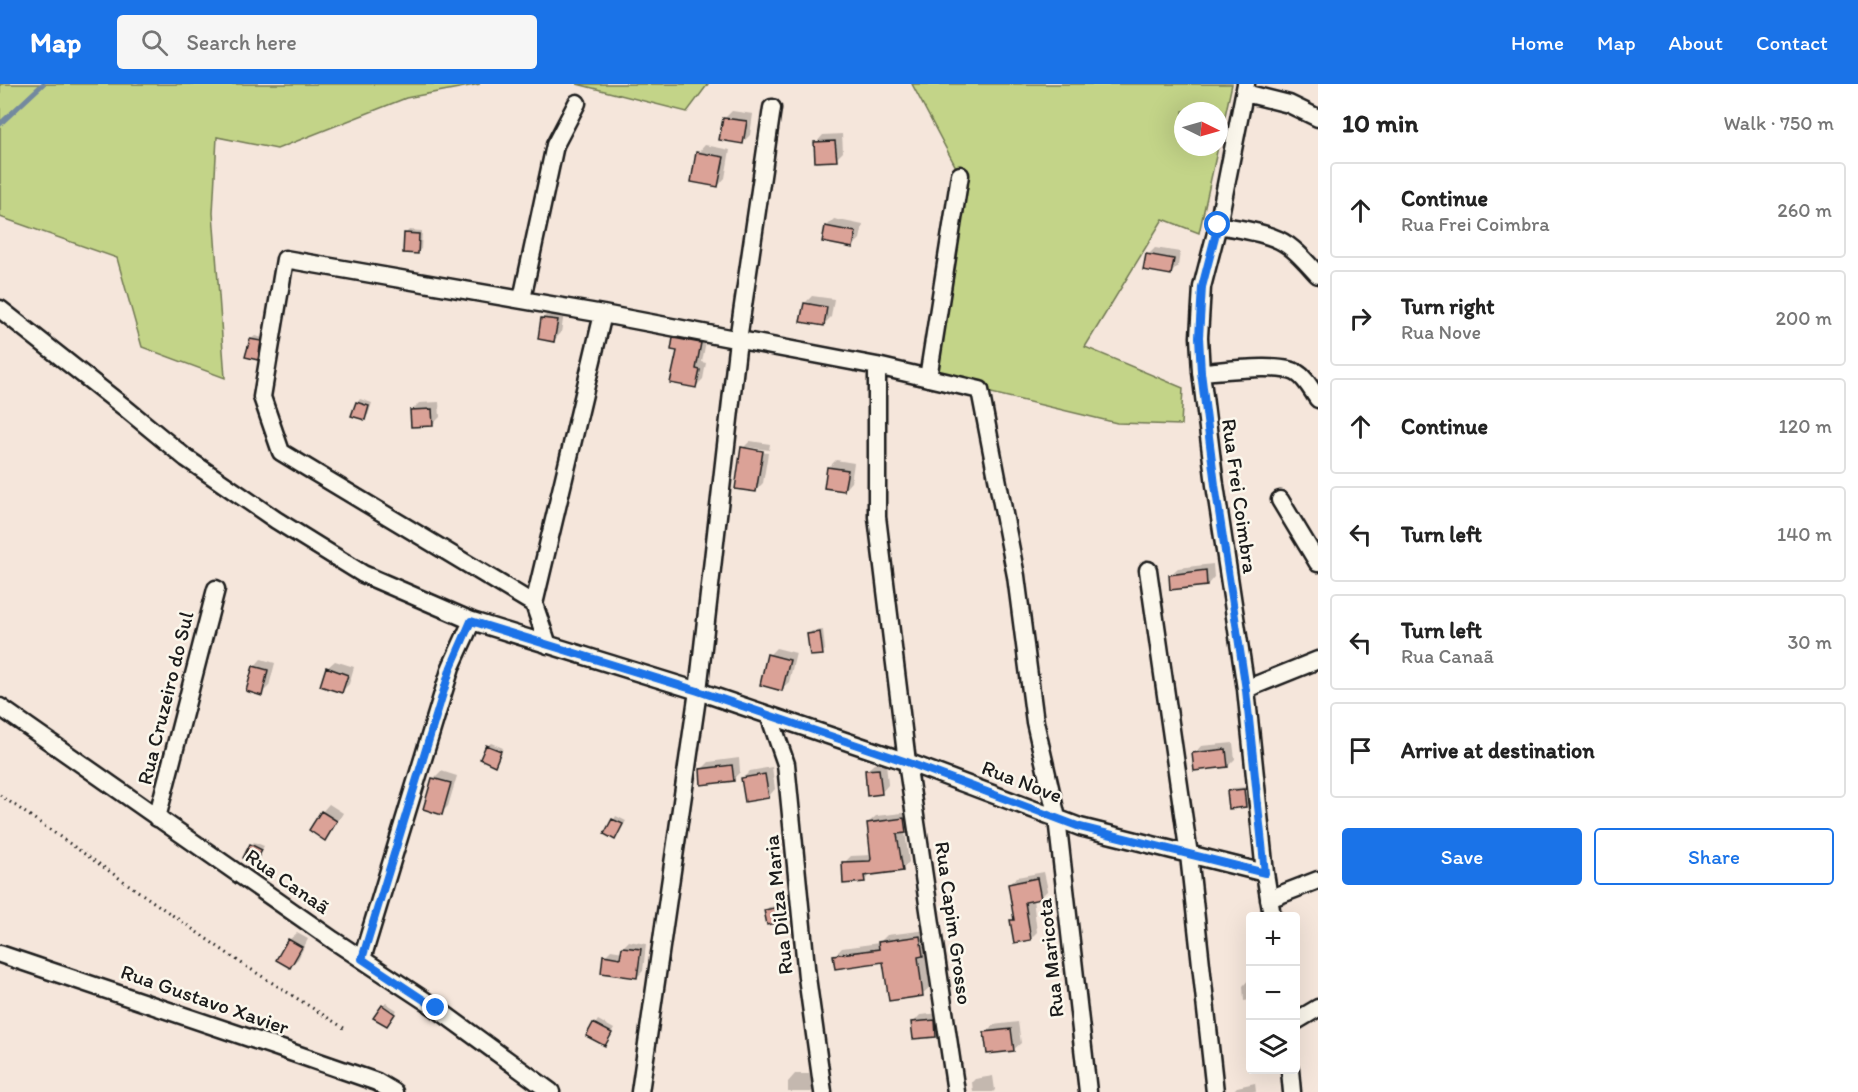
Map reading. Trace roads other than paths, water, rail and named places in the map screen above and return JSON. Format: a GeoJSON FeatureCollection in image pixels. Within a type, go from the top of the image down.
{"type":"FeatureCollection","features":[{"type":"Feature","properties":{"kind":"street"},"geometry":{"type":"LineString","coordinates":[[1245,88],[1289,104],[1318,118]]}},
{"type":"Feature","properties":{"kind":"street","name":"Rua Frei Coimbra"},"geometry":{"type":"LineString","coordinates":[[1245,88],[1218,225],[1202,287],[1199,337],[1215,485],[1246,690],[1265,873],[1271,912]]}},
{"type":"Feature","properties":{"kind":"street"},"geometry":{"type":"LineString","coordinates":[[522,299],[555,145],[577,102]]}},
{"type":"Feature","properties":{"kind":"street"},"geometry":{"type":"LineString","coordinates":[[640,1092],[698,691],[738,340],[772,108]]}},
{"type":"Feature","properties":{"kind":"street"},"geometry":{"type":"LineString","coordinates":[[534,604],[281,452],[262,397],[285,259],[522,299],[877,366],[928,378],[960,175]]}},
{"type":"Feature","properties":{"kind":"street"},"geometry":{"type":"LineString","coordinates":[[1218,225],[1279,240],[1318,275]]}},
{"type":"Feature","properties":{"kind":"street","name":"Rua Nove"},"geometry":{"type":"LineString","coordinates":[[0,309],[186,458],[276,520],[363,574],[471,621],[769,715],[907,762],[1080,827],[1265,873]]}},
{"type":"Feature","properties":{"kind":"street"},"geometry":{"type":"LineString","coordinates":[[548,645],[534,604],[603,314]]}},
{"type":"Feature","properties":{"kind":"street","name":"Rua Capim Grosso"},"geometry":{"type":"LineString","coordinates":[[877,366],[877,517],[907,762],[956,1092]]}},
{"type":"Feature","properties":{"kind":"street"},"geometry":{"type":"LineString","coordinates":[[1201,372],[1277,368],[1292,370],[1300,374],[1318,399]]}},
{"type":"Feature","properties":{"kind":"street","name":"Rua Maricota"},"geometry":{"type":"LineString","coordinates":[[928,378],[980,390],[1016,576],[1035,722],[1057,818],[1088,1092]]}},
{"type":"Feature","properties":{"kind":"street"},"geometry":{"type":"LineString","coordinates":[[1280,500],[1318,563]]}},
{"type":"Feature","properties":{"kind":"street"},"geometry":{"type":"LineString","coordinates":[[1148,570],[1189,855],[1215,1092]]}},
{"type":"Feature","properties":{"kind":"street","name":"Rua Cruzeiro do Sul"},"geometry":{"type":"LineString","coordinates":[[158,818],[216,589]]}},
{"type":"Feature","properties":{"kind":"street"},"geometry":{"type":"LineString","coordinates":[[362,959],[451,667],[471,621]]}},
{"type":"Feature","properties":{"kind":"street"},"geometry":{"type":"LineString","coordinates":[[1246,690],[1318,660]]}},
{"type":"Feature","properties":{"kind":"street","name":"Rua Canaã"},"geometry":{"type":"LineString","coordinates":[[0,707],[436,1008],[551,1092]]}},
{"type":"Feature","properties":{"kind":"street","name":"Rua Dilza Maria"},"geometry":{"type":"LineString","coordinates":[[769,715],[786,764],[807,977],[823,1092]]}},
{"type":"Feature","properties":{"kind":"street"},"geometry":{"type":"LineString","coordinates":[[1269,899],[1318,880]]}},
{"type":"Feature","properties":{"kind":"street","name":"Rua Gustavo Xavier"},"geometry":{"type":"LineString","coordinates":[[0,954],[321,1062],[376,1082],[394,1092]]}},
{"type":"Feature","properties":{"kind":"street"},"geometry":{"type":"LineString","coordinates":[[1298,1020],[1316,1013]]}},
{"type":"Feature","properties":{"kind":"street"},"geometry":{"type":"LineString","coordinates":[[1291,1074],[1293,1092]]}},
{"type":"Feature","properties":{"kind":"waterway"},"geometry":{"type":"LineString","coordinates":[[0,124],[43,84]]}}]}
